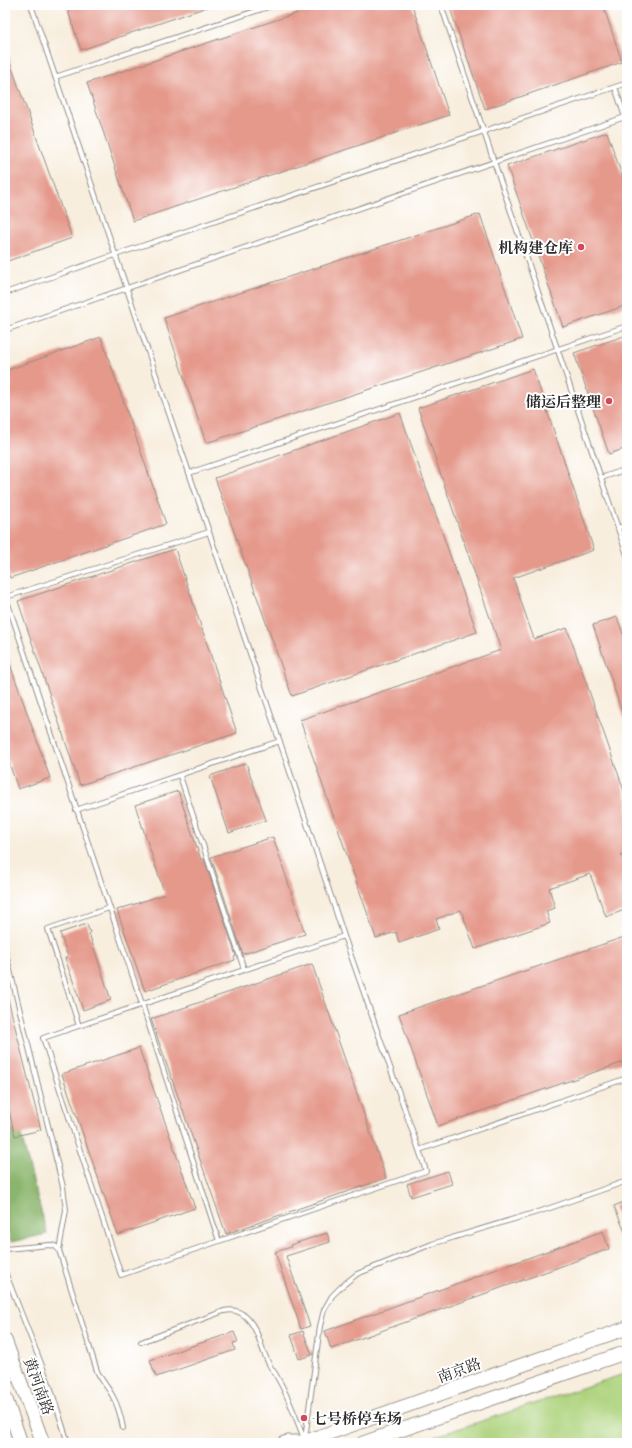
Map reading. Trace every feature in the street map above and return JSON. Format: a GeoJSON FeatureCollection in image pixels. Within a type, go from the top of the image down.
{"type":"FeatureCollection","features":[{"type":"Feature","properties":{"kind":"main road","name":"南京路"},"geometry":{"type":"LineString","coordinates":[[284,1443],[303,1442],[627,1328]]}},
{"type":"Feature","properties":{"kind":"main road","name":"黄河南路"},"geometry":{"type":"LineString","coordinates":[[5,1340],[44,1443]]}},
{"type":"Feature","properties":{"kind":"main road"},"geometry":{"type":"LineString","coordinates":[[364,1443],[627,1352]]}},
{"type":"Feature","properties":{"kind":"main road"},"geometry":{"type":"LineString","coordinates":[[5,1396],[21,1443]]}},
{"type":"Feature","properties":{"kind":"lane"},"geometry":{"type":"LineString","coordinates":[[31,5],[280,741],[344,936],[426,1171],[121,1275],[43,1038],[344,936]]}},
{"type":"Feature","properties":{"kind":"lane"},"geometry":{"type":"LineString","coordinates":[[55,77],[274,5]]}},
{"type":"Feature","properties":{"kind":"lane"},"geometry":{"type":"LineString","coordinates":[[441,5],[627,555]]}},
{"type":"Feature","properties":{"kind":"lane"},"geometry":{"type":"LineString","coordinates":[[5,293],[627,83]]}},
{"type":"Feature","properties":{"kind":"lane"},"geometry":{"type":"LineString","coordinates":[[615,87],[627,123]]}},
{"type":"Feature","properties":{"kind":"lane"},"geometry":{"type":"LineString","coordinates":[[5,330],[625,117]]}},
{"type":"Feature","properties":{"kind":"lane"},"geometry":{"type":"LineString","coordinates":[[189,473],[627,326]]}},
{"type":"Feature","properties":{"kind":"lane"},"geometry":{"type":"LineString","coordinates":[[601,478],[627,469]]}},
{"type":"Feature","properties":{"kind":"lane"},"geometry":{"type":"LineString","coordinates":[[618,528],[627,525]]}},
{"type":"Feature","properties":{"kind":"lane"},"geometry":{"type":"LineString","coordinates":[[209,532],[6,596],[76,810],[142,1004],[219,1241]]}},
{"type":"Feature","properties":{"kind":"lane"},"geometry":{"type":"LineString","coordinates":[[76,810],[280,741]]}},
{"type":"Feature","properties":{"kind":"lane"},"geometry":{"type":"LineString","coordinates":[[180,776],[244,969]]}},
{"type":"Feature","properties":{"kind":"lane"},"geometry":{"type":"LineString","coordinates":[[79,1026],[48,929],[110,908]]}},
{"type":"Feature","properties":{"kind":"lane"},"geometry":{"type":"LineString","coordinates":[[5,950],[63,1187],[66,1210],[59,1250],[97,1371],[118,1407],[124,1428]]}},
{"type":"Feature","properties":{"kind":"lane"},"geometry":{"type":"LineString","coordinates":[[419,1150],[627,1078]]}},
{"type":"Feature","properties":{"kind":"lane"},"geometry":{"type":"LineString","coordinates":[[303,1442],[320,1326],[324,1310],[332,1296],[342,1286],[358,1274],[432,1244],[546,1209],[627,1181]]}},
{"type":"Feature","properties":{"kind":"lane"},"geometry":{"type":"LineString","coordinates":[[5,1249],[50,1245],[55,1246],[59,1250]]}},
{"type":"Feature","properties":{"kind":"lane"},"geometry":{"type":"LineString","coordinates":[[5,1272],[50,1386],[68,1443]]}},
{"type":"Feature","properties":{"kind":"lane"},"geometry":{"type":"LineString","coordinates":[[141,1342],[230,1309],[239,1312],[252,1324],[268,1364],[277,1376],[290,1402],[303,1442]]}},
{"type":"Feature","properties":{"kind":"green space"},"geometry":{"type":"Polygon","coordinates":[[[5,1074],[47,1234],[11,1242],[5,1221],[5,1074]]]}},
{"type":"Feature","properties":{"kind":"green space"},"geometry":{"type":"Polygon","coordinates":[[[627,1373],[627,1443],[415,1443],[627,1373]]]}},
{"type":"Feature","properties":{"kind":"building"},"geometry":{"type":"Polygon","coordinates":[[[66,5],[209,5],[210,6],[81,50],[66,5]]]}},
{"type":"Feature","properties":{"kind":"building"},"geometry":{"type":"Polygon","coordinates":[[[321,5],[412,5],[449,115],[133,221],[87,83],[321,5]]]}},
{"type":"Feature","properties":{"kind":"building"},"geometry":{"type":"Polygon","coordinates":[[[449,5],[603,5],[622,62],[485,109],[449,5]]]}},
{"type":"Feature","properties":{"kind":"building"},"geometry":{"type":"Polygon","coordinates":[[[5,51],[72,238],[5,262],[5,51]]]}},
{"type":"Feature","properties":{"kind":"building","name":"机构建仓库"},"geometry":{"type":"Polygon","coordinates":[[[607,132],[627,190],[627,305],[563,327],[507,166],[607,132]]]}},
{"type":"Feature","properties":{"kind":"building"},"geometry":{"type":"Polygon","coordinates":[[[480,214],[522,339],[206,443],[164,318],[480,214]]]}},
{"type":"Feature","properties":{"kind":"building","name":"储运后整理"},"geometry":{"type":"Polygon","coordinates":[[[627,335],[627,448],[609,454],[574,353],[627,335]]]}},
{"type":"Feature","properties":{"kind":"building"},"geometry":{"type":"Polygon","coordinates":[[[101,337],[166,524],[10,578],[5,565],[5,371],[101,337]]]}},
{"type":"Feature","properties":{"kind":"building"},"geometry":{"type":"Polygon","coordinates":[[[533,369],[594,550],[513,578],[534,639],[567,628],[627,799],[627,851],[621,854],[627,870],[627,909],[606,917],[590,874],[549,888],[555,908],[546,911],[550,923],[475,949],[461,910],[436,919],[439,929],[399,943],[396,932],[376,938],[300,720],[501,650],[418,408],[533,369]]]}},
{"type":"Feature","properties":{"kind":"building"},"geometry":{"type":"Polygon","coordinates":[[[400,413],[477,632],[292,696],[215,478],[400,413]]]}},
{"type":"Feature","properties":{"kind":"building"},"geometry":{"type":"Polygon","coordinates":[[[175,549],[237,733],[80,785],[18,601],[175,549]]]}},
{"type":"Feature","properties":{"kind":"building"},"geometry":{"type":"Polygon","coordinates":[[[617,617],[627,645],[627,720],[625,721],[593,625],[617,617]]]}},
{"type":"Feature","properties":{"kind":"building"},"geometry":{"type":"Polygon","coordinates":[[[6,653],[50,778],[18,789],[5,751],[6,653]]]}},
{"type":"Feature","properties":{"kind":"building"},"geometry":{"type":"Polygon","coordinates":[[[246,763],[266,820],[229,833],[210,776],[246,763]]]}},
{"type":"Feature","properties":{"kind":"building"},"geometry":{"type":"Polygon","coordinates":[[[178,791],[201,860],[204,859],[236,956],[234,957],[235,960],[145,991],[117,910],[165,894],[135,805],[178,791]]]}},
{"type":"Feature","properties":{"kind":"building"},"geometry":{"type":"Polygon","coordinates":[[[273,837],[305,934],[243,954],[211,857],[273,837]]]}},
{"type":"Feature","properties":{"kind":"building"},"geometry":{"type":"Polygon","coordinates":[[[87,924],[111,1000],[83,1010],[65,958],[68,957],[60,933],[87,924]]]}},
{"type":"Feature","properties":{"kind":"building"},"geometry":{"type":"Polygon","coordinates":[[[627,936],[627,1061],[438,1126],[399,1014],[627,936]]]}},
{"type":"Feature","properties":{"kind":"building"},"geometry":{"type":"Polygon","coordinates":[[[312,964],[386,1178],[226,1234],[151,1019],[312,964]]]}},
{"type":"Feature","properties":{"kind":"building"},"geometry":{"type":"Polygon","coordinates":[[[8,999],[41,1130],[15,1136],[5,1094],[5,1000],[8,999]]]}},
{"type":"Feature","properties":{"kind":"building"},"geometry":{"type":"Polygon","coordinates":[[[139,1048],[195,1208],[118,1235],[62,1074],[139,1048]]]}},
{"type":"Feature","properties":{"kind":"building"},"geometry":{"type":"Polygon","coordinates":[[[448,1171],[452,1184],[411,1197],[407,1184],[448,1171]]]}},
{"type":"Feature","properties":{"kind":"building"},"geometry":{"type":"Polygon","coordinates":[[[624,1202],[627,1209],[627,1237],[614,1206],[624,1202]]]}},
{"type":"Feature","properties":{"kind":"building"},"geometry":{"type":"Polygon","coordinates":[[[603,1231],[609,1249],[331,1349],[325,1331],[603,1231]]]}},
{"type":"Feature","properties":{"kind":"building"},"geometry":{"type":"Polygon","coordinates":[[[327,1233],[330,1242],[286,1256],[310,1326],[301,1329],[275,1252],[291,1247],[290,1245],[327,1233]]]}},
{"type":"Feature","properties":{"kind":"building"},"geometry":{"type":"Polygon","coordinates":[[[303,1331],[312,1355],[299,1359],[291,1335],[303,1331]]]}},
{"type":"Feature","properties":{"kind":"building"},"geometry":{"type":"Polygon","coordinates":[[[234,1332],[238,1342],[233,1343],[235,1350],[156,1377],[150,1360],[234,1332]]]}},
{"type":"Feature","properties":{"kind":"place","name":"机构建仓库"},"geometry":{"type":"Point","coordinates":[581,247]}},
{"type":"Feature","properties":{"kind":"place","name":"储运后整理"},"geometry":{"type":"Point","coordinates":[609,401]}},
{"type":"Feature","properties":{"kind":"place","name":"七号桥停车场"},"geometry":{"type":"Point","coordinates":[304,1418]}}]}
